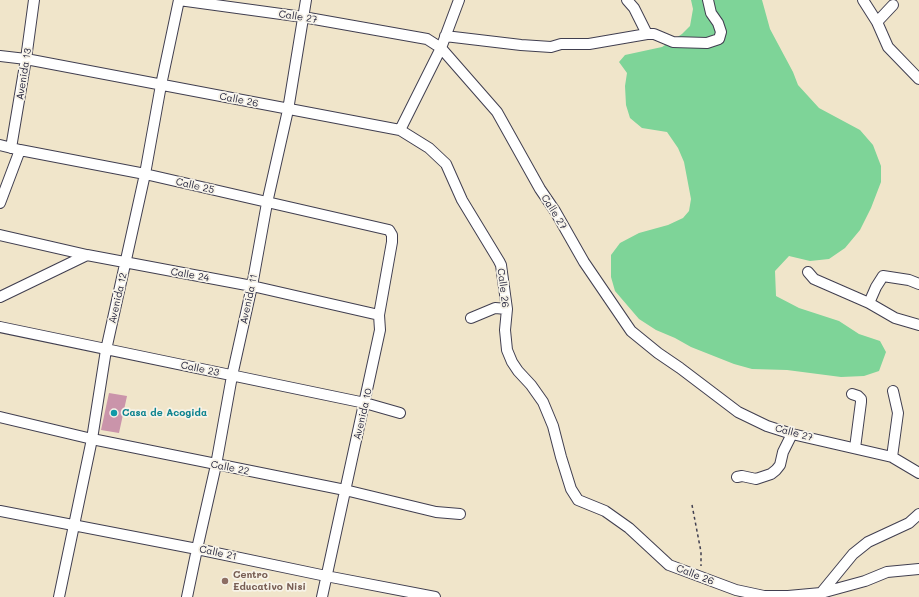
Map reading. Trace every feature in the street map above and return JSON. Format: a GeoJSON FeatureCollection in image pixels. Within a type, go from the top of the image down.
{"type":"FeatureCollection","features":[{"type":"Feature","properties":{"kind":"street","name":"Avenida 13"},"geometry":{"type":"LineString","coordinates":[[0,203],[15,149],[34,0]]}},
{"type":"Feature","properties":{"kind":"street","name":"Calle 27"},"geometry":{"type":"LineString","coordinates":[[179,0],[303,18],[427,39],[442,48],[497,112],[540,189],[555,211],[584,262],[631,331],[658,354],[680,368],[738,412],[767,426],[792,434],[892,457],[919,473]]}},
{"type":"Feature","properties":{"kind":"street","name":"Avenida 12"},"geometry":{"type":"LineString","coordinates":[[59,597],[92,439],[106,350],[145,174],[161,85],[179,0]]}},
{"type":"Feature","properties":{"kind":"street","name":"Avenida 11"},"geometry":{"type":"LineString","coordinates":[[188,597],[216,465],[232,376],[252,286],[267,203],[288,110],[306,0]]}},
{"type":"Feature","properties":{"kind":"street"},"geometry":{"type":"LineString","coordinates":[[400,130],[442,48],[459,0]]}},
{"type":"Feature","properties":{"kind":"street"},"geometry":{"type":"LineString","coordinates":[[626,0],[634,8],[647,34]]}},
{"type":"Feature","properties":{"kind":"street"},"geometry":{"type":"LineString","coordinates":[[445,36],[551,47],[560,44],[589,44],[647,34],[654,34],[673,42],[707,43],[716,41],[720,37],[721,32],[718,23],[711,13],[708,0]]}},
{"type":"Feature","properties":{"kind":"street"},"geometry":{"type":"LineString","coordinates":[[863,0],[877,22],[888,47],[919,79]]}},
{"type":"Feature","properties":{"kind":"street"},"geometry":{"type":"LineString","coordinates":[[877,22],[893,4]]}},
{"type":"Feature","properties":{"kind":"street","name":"Calle 26"},"geometry":{"type":"LineString","coordinates":[[0,56],[26,59],[288,110],[400,130],[429,148],[446,164],[462,200],[499,261],[502,273],[506,309],[505,330],[507,350],[518,372],[531,385],[543,402],[553,426],[561,457],[574,495],[578,500],[605,512],[629,528],[669,565],[736,590],[764,596],[788,596],[821,593],[865,581],[887,572],[919,569]]}},
{"type":"Feature","properties":{"kind":"street","name":"Calle 25"},"geometry":{"type":"LineString","coordinates":[[0,145],[145,174],[389,230]]}},
{"type":"Feature","properties":{"kind":"street","name":"Avenida 10"},"geometry":{"type":"LineString","coordinates":[[322,597],[380,330],[379,315],[392,242],[392,235],[389,230]]}},
{"type":"Feature","properties":{"kind":"street","name":"Calle 24"},"geometry":{"type":"LineString","coordinates":[[0,235],[126,263],[252,286],[379,315]]}},
{"type":"Feature","properties":{"kind":"street"},"geometry":{"type":"LineString","coordinates":[[0,297],[87,255]]}},
{"type":"Feature","properties":{"kind":"street"},"geometry":{"type":"LineString","coordinates":[[808,272],[814,279],[869,303],[895,318],[919,325]]}},
{"type":"Feature","properties":{"kind":"street"},"geometry":{"type":"LineString","coordinates":[[869,303],[883,276],[909,280],[919,284]]}},
{"type":"Feature","properties":{"kind":"street"},"geometry":{"type":"LineString","coordinates":[[471,318],[495,308],[506,309]]}},
{"type":"Feature","properties":{"kind":"street","name":"Calle 23"},"geometry":{"type":"LineString","coordinates":[[0,327],[365,403],[400,413]]}},
{"type":"Feature","properties":{"kind":"street"},"geometry":{"type":"LineString","coordinates":[[892,457],[898,413],[893,391]]}},
{"type":"Feature","properties":{"kind":"street"},"geometry":{"type":"LineString","coordinates":[[852,394],[861,398],[855,448]]}},
{"type":"Feature","properties":{"kind":"street","name":"Calle 22"},"geometry":{"type":"LineString","coordinates":[[0,417],[92,439],[345,490],[436,512],[460,514]]}},
{"type":"Feature","properties":{"kind":"street"},"geometry":{"type":"LineString","coordinates":[[737,477],[742,476],[756,479],[776,470],[780,464],[783,452],[792,434]]}},
{"type":"Feature","properties":{"kind":"street","name":"Calle 21"},"geometry":{"type":"LineString","coordinates":[[0,511],[435,597]]}},
{"type":"Feature","properties":{"kind":"street"},"geometry":{"type":"LineString","coordinates":[[821,593],[853,554],[868,542],[909,523],[919,514]]}},
{"type":"Feature","properties":{"kind":"path"},"geometry":{"type":"LineString","coordinates":[[692,505],[701,552],[702,578]]}},
{"type":"Feature","properties":{"kind":"green space"},"geometry":{"type":"Polygon","coordinates":[[[691,0],[762,0],[770,29],[793,72],[798,85],[819,108],[860,130],[873,145],[881,166],[881,182],[871,208],[860,230],[845,248],[829,259],[810,261],[789,256],[775,271],[776,296],[799,308],[839,321],[859,334],[880,341],[886,352],[879,371],[864,376],[841,377],[787,370],[752,369],[734,364],[691,347],[656,330],[639,319],[615,291],[611,277],[611,255],[620,243],[639,233],[668,225],[683,218],[689,211],[691,199],[684,162],[678,148],[667,132],[642,128],[630,118],[626,105],[625,86],[627,73],[619,62],[625,55],[662,47],[682,34],[690,26],[693,9],[691,0]]]}},
{"type":"Feature","properties":{"kind":"building","name":"Casa de Acogida"},"geometry":{"type":"Polygon","coordinates":[[[109,393],[127,396],[119,433],[101,430],[109,393]]]}},
{"type":"Feature","properties":{"kind":"place","name":"Casa de Acogida"},"geometry":{"type":"Point","coordinates":[114,413]}},
{"type":"Feature","properties":{"kind":"place","name":"Centro Educativo Nisi"},"geometry":{"type":"Point","coordinates":[225,581]}}]}
